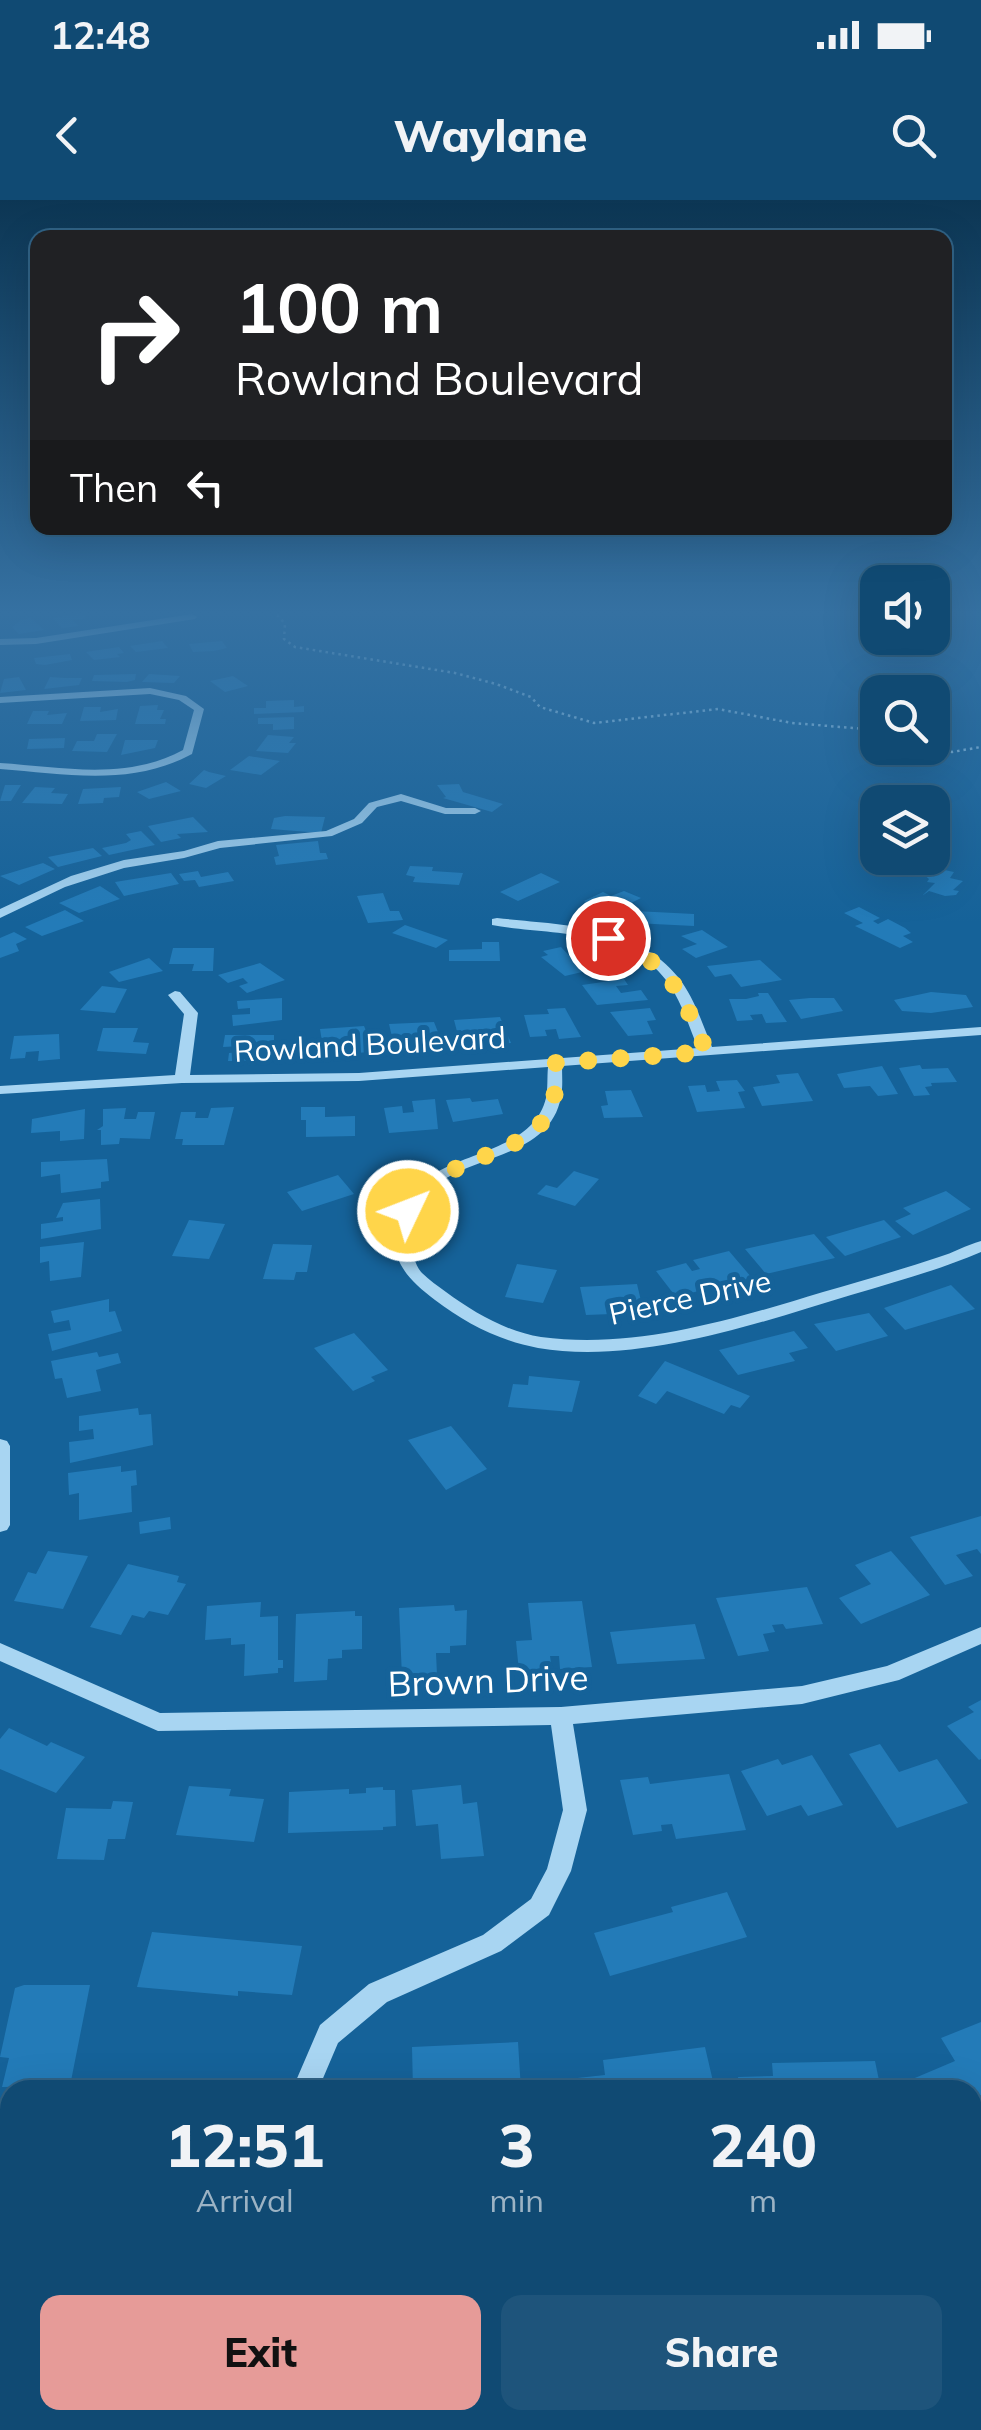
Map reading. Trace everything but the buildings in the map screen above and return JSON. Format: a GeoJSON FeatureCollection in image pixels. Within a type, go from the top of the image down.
{"type":"FeatureCollection","features":[{"type":"Feature","properties":{"kind":"street"},"geometry":{"type":"LineString","coordinates":[[0,766],[136,772],[188,752],[198,714]]}},
{"type":"Feature","properties":{"kind":"street"},"geometry":{"type":"LineString","coordinates":[[0,914],[30,896],[97,870],[218,846],[328,834],[358,822],[373,804],[401,797],[444,811],[475,811]]}},
{"type":"Feature","properties":{"kind":"street"},"geometry":{"type":"LineString","coordinates":[[496,922],[579,932],[635,949],[674,980],[707,1052]]}},
{"type":"Feature","properties":{"kind":"street"},"geometry":{"type":"LineString","coordinates":[[174,995],[191,1013],[182,1079]]}},
{"type":"Feature","properties":{"kind":"street","name":"Rowland Boulevard"},"geometry":{"type":"LineString","coordinates":[[0,1090],[182,1079],[359,1078],[981,1031]]}},
{"type":"Feature","properties":{"kind":"street","name":"Pierce Drive"},"geometry":{"type":"LineString","coordinates":[[555,1063],[558,1088],[549,1116],[530,1136],[426,1187],[408,1211],[404,1248],[411,1272],[452,1306],[488,1325],[540,1343],[620,1345],[718,1326],[948,1260],[981,1246]]}},
{"type":"Feature","properties":{"kind":"street"},"geometry":{"type":"LineString","coordinates":[[0,1446],[0,1524]]}},
{"type":"Feature","properties":{"kind":"street","name":"Brown Drive"},"geometry":{"type":"LineString","coordinates":[[0,1652],[158,1722],[561,1716],[802,1695],[892,1674],[981,1635]]}},
{"type":"Feature","properties":{"kind":"street"},"geometry":{"type":"LineString","coordinates":[[310,2080],[329,2034],[378,1993],[492,1943],[540,1907],[559,1871],[575,1810],[561,1716]]}},
{"type":"Feature","properties":{"kind":"path"},"geometry":{"type":"LineString","coordinates":[[564,714],[594,723],[673,714]]}},
{"type":"Feature","properties":{"kind":"path"},"geometry":{"type":"LineString","coordinates":[[745,714],[860,729]]}},
{"type":"Feature","properties":{"kind":"path"},"geometry":{"type":"LineString","coordinates":[[950,751],[981,747]]}},
{"type":"Feature","properties":{"kind":"route"},"geometry":{"type":"LineString","coordinates":[[408,1211],[426,1187],[530,1136],[549,1116],[558,1088],[555,1063],[707,1052],[674,980],[635,949],[608,938]]}}]}
